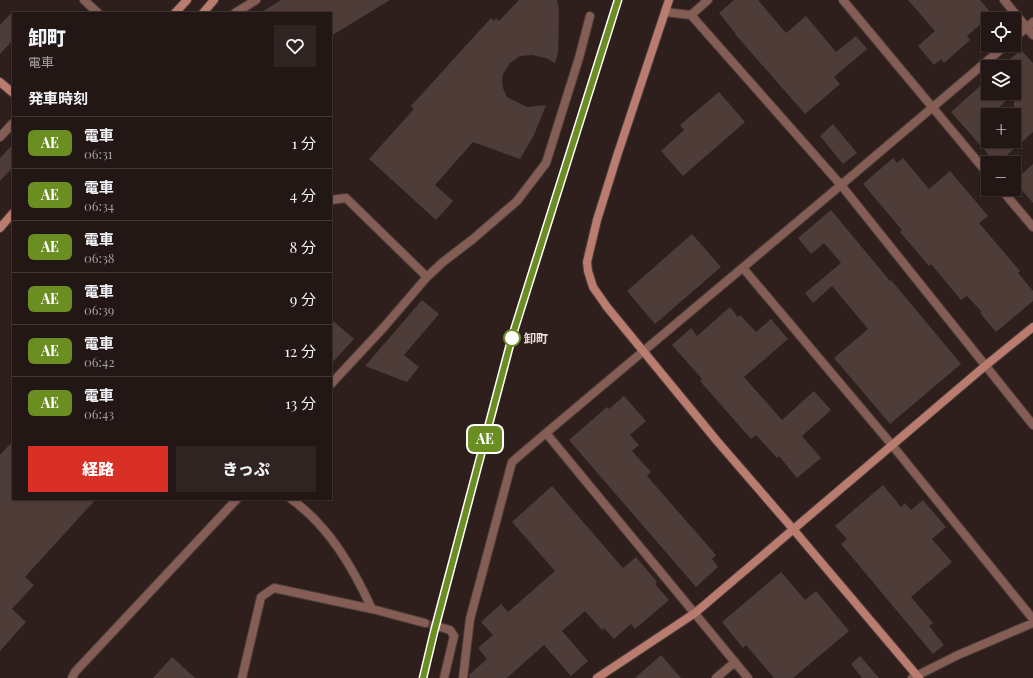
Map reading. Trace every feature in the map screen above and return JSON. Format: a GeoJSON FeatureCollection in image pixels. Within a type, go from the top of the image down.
{"type":"FeatureCollection","features":[{"type":"Feature","properties":{"kind":"street"},"geometry":{"type":"LineString","coordinates":[[84,0],[97,12]]}},
{"type":"Feature","properties":{"kind":"street"},"geometry":{"type":"LineString","coordinates":[[176,12],[187,0]]}},
{"type":"Feature","properties":{"kind":"street"},"geometry":{"type":"LineString","coordinates":[[204,12],[214,0]]}},
{"type":"Feature","properties":{"kind":"street"},"geometry":{"type":"LineString","coordinates":[[237,12],[256,0]]}},
{"type":"Feature","properties":{"kind":"street"},"geometry":{"type":"LineString","coordinates":[[669,0],[597,220],[587,262],[593,287],[606,307],[717,441],[794,529],[916,677],[958,655],[1033,623]]}},
{"type":"Feature","properties":{"kind":"street"},"geometry":{"type":"LineString","coordinates":[[691,15],[708,0]]}},
{"type":"Feature","properties":{"kind":"street"},"geometry":{"type":"LineString","coordinates":[[843,0],[981,166]]}},
{"type":"Feature","properties":{"kind":"street"},"geometry":{"type":"LineString","coordinates":[[1004,0],[1030,25],[1033,35]]}},
{"type":"Feature","properties":{"kind":"street"},"geometry":{"type":"LineString","coordinates":[[665,12],[691,15],[842,185],[1033,425]]}},
{"type":"Feature","properties":{"kind":"street"},"geometry":{"type":"LineString","coordinates":[[332,383],[384,327],[427,277],[517,200],[546,163],[580,58],[590,16]]}},
{"type":"Feature","properties":{"kind":"street"},"geometry":{"type":"LineString","coordinates":[[1021,32],[1030,25]]}},
{"type":"Feature","properties":{"kind":"street"},"geometry":{"type":"LineString","coordinates":[[463,678],[470,619],[512,462],[998,52]]}},
{"type":"Feature","properties":{"kind":"street"},"geometry":{"type":"LineString","coordinates":[[0,82],[12,92]]}},
{"type":"Feature","properties":{"kind":"street"},"geometry":{"type":"LineString","coordinates":[[0,137],[12,124]]}},
{"type":"Feature","properties":{"kind":"street"},"geometry":{"type":"LineString","coordinates":[[1007,196],[1033,227]]}},
{"type":"Feature","properties":{"kind":"street"},"geometry":{"type":"LineString","coordinates":[[332,200],[346,198],[427,277]]}},
{"type":"Feature","properties":{"kind":"street"},"geometry":{"type":"LineString","coordinates":[[0,228],[12,214]]}},
{"type":"Feature","properties":{"kind":"street"},"geometry":{"type":"LineString","coordinates":[[743,268],[892,445],[1033,619]]}},
{"type":"Feature","properties":{"kind":"street"},"geometry":{"type":"LineString","coordinates":[[597,678],[695,613],[985,366],[1033,327]]}},
{"type":"Feature","properties":{"kind":"street"},"geometry":{"type":"LineString","coordinates":[[546,433],[748,678]]}},
{"type":"Feature","properties":{"kind":"street"},"geometry":{"type":"LineString","coordinates":[[72,678],[75,672],[236,500]]}},
{"type":"Feature","properties":{"kind":"street"},"geometry":{"type":"LineString","coordinates":[[293,500],[329,535],[358,580],[372,609]]}},
{"type":"Feature","properties":{"kind":"street"},"geometry":{"type":"LineString","coordinates":[[242,678],[261,597],[274,588],[372,609],[425,623]]}},
{"type":"Feature","properties":{"kind":"street"},"geometry":{"type":"LineString","coordinates":[[440,627],[450,630],[454,636],[444,678]]}},
{"type":"Feature","properties":{"kind":"street"},"geometry":{"type":"LineString","coordinates":[[716,678],[735,662]]}},
{"type":"Feature","properties":{"kind":"building"},"geometry":{"type":"Polygon","coordinates":[[[281,0],[390,0],[332,35],[332,12],[262,12],[281,0]]]}},
{"type":"Feature","properties":{"kind":"building"},"geometry":{"type":"Polygon","coordinates":[[[519,0],[557,0],[559,11],[558,53],[555,63],[546,58],[532,55],[520,56],[510,63],[503,74],[503,88],[507,97],[527,107],[546,105],[534,135],[520,159],[473,142],[435,185],[453,201],[436,220],[369,159],[414,109],[411,106],[491,18],[494,21],[496,18],[499,21],[519,0]]]}},
{"type":"Feature","properties":{"kind":"building"},"geometry":{"type":"Polygon","coordinates":[[[734,0],[758,0],[786,33],[806,16],[836,52],[856,36],[867,49],[834,77],[840,84],[805,114],[735,34],[719,13],[734,0]]]}},
{"type":"Feature","properties":{"kind":"building"},"geometry":{"type":"Polygon","coordinates":[[[908,0],[980,0],[990,12],[981,12],[981,24],[967,36],[970,40],[944,63],[941,59],[934,65],[918,46],[935,31],[908,0]]]}},
{"type":"Feature","properties":{"kind":"building"},"geometry":{"type":"Polygon","coordinates":[[[12,12],[12,41],[0,54],[0,25],[12,12]]]}},
{"type":"Feature","properties":{"kind":"building"},"geometry":{"type":"Polygon","coordinates":[[[1021,50],[1033,63],[1033,132],[1021,143],[1021,108],[1014,108],[1014,100],[1021,100],[1021,60],[1009,60],[1019,52],[1021,52],[1021,50]]]}},
{"type":"Feature","properties":{"kind":"building"},"geometry":{"type":"Polygon","coordinates":[[[981,85],[981,100],[1007,100],[998,108],[981,108],[981,146],[951,112],[981,85]]]}},
{"type":"Feature","properties":{"kind":"building"},"geometry":{"type":"Polygon","coordinates":[[[719,92],[745,122],[683,176],[661,151],[684,130],[680,125],[719,92]]]}},
{"type":"Feature","properties":{"kind":"building"},"geometry":{"type":"Polygon","coordinates":[[[833,124],[857,153],[843,164],[820,136],[833,124]]]}},
{"type":"Feature","properties":{"kind":"building"},"geometry":{"type":"Polygon","coordinates":[[[12,145],[12,168],[0,181],[0,158],[12,145]]]}},
{"type":"Feature","properties":{"kind":"building"},"geometry":{"type":"Polygon","coordinates":[[[983,148],[1015,148],[1006,156],[990,156],[983,148]]]}},
{"type":"Feature","properties":{"kind":"building"},"geometry":{"type":"Polygon","coordinates":[[[893,158],[897,163],[903,158],[929,189],[950,171],[988,216],[979,223],[1020,271],[1018,273],[1033,291],[1033,301],[996,332],[980,313],[982,312],[967,296],[961,300],[931,264],[929,266],[900,232],[902,230],[863,184],[893,158]]]}},
{"type":"Feature","properties":{"kind":"building"},"geometry":{"type":"Polygon","coordinates":[[[1033,164],[1033,203],[1021,189],[1021,175],[1033,164]]]}},
{"type":"Feature","properties":{"kind":"building"},"geometry":{"type":"Polygon","coordinates":[[[831,210],[961,364],[890,424],[834,358],[868,329],[832,286],[813,303],[805,293],[841,263],[824,243],[811,254],[798,238],[831,210]]]}},
{"type":"Feature","properties":{"kind":"building"},"geometry":{"type":"Polygon","coordinates":[[[692,234],[721,267],[655,324],[627,291],[692,234]]]}},
{"type":"Feature","properties":{"kind":"building"},"geometry":{"type":"Polygon","coordinates":[[[422,300],[439,314],[404,355],[419,367],[407,382],[365,366],[422,300]]]}},
{"type":"Feature","properties":{"kind":"building"},"geometry":{"type":"Polygon","coordinates":[[[730,307],[738,317],[740,315],[756,332],[771,319],[788,339],[744,377],[782,420],[814,391],[831,410],[802,436],[821,458],[797,478],[779,456],[777,458],[756,435],[751,439],[700,381],[702,379],[672,345],[691,328],[697,336],[730,307]]]}},
{"type":"Feature","properties":{"kind":"building"},"geometry":{"type":"Polygon","coordinates":[[[332,320],[354,339],[332,363],[332,320]]]}},
{"type":"Feature","properties":{"kind":"building"},"geometry":{"type":"Polygon","coordinates":[[[624,396],[646,421],[630,435],[639,445],[632,451],[651,472],[647,476],[716,555],[712,559],[718,567],[696,587],[569,440],[607,407],[609,409],[624,396]]]}},
{"type":"Feature","properties":{"kind":"building"},"geometry":{"type":"Polygon","coordinates":[[[12,442],[12,500],[95,500],[25,577],[34,585],[12,609],[26,622],[0,651],[0,455],[12,442]]]}},
{"type":"Feature","properties":{"kind":"building"},"geometry":{"type":"Polygon","coordinates":[[[883,485],[901,507],[905,503],[911,510],[923,500],[946,527],[932,539],[952,562],[911,597],[933,623],[929,626],[944,645],[933,654],[841,544],[847,539],[835,526],[883,485]]]}},
{"type":"Feature","properties":{"kind":"building"},"geometry":{"type":"Polygon","coordinates":[[[552,486],[623,568],[636,557],[657,582],[655,584],[669,600],[635,629],[631,624],[614,639],[604,628],[602,630],[585,611],[562,631],[588,661],[571,676],[544,645],[507,678],[469,678],[469,675],[487,659],[478,648],[493,635],[481,622],[501,604],[508,612],[555,571],[512,522],[552,486]]]}},
{"type":"Feature","properties":{"kind":"building"},"geometry":{"type":"Polygon","coordinates":[[[781,572],[805,600],[816,591],[849,631],[793,678],[774,678],[746,645],[743,648],[722,622],[781,572]]]}},
{"type":"Feature","properties":{"kind":"building"},"geometry":{"type":"Polygon","coordinates":[[[661,655],[681,678],[635,678],[661,655]]]}},
{"type":"Feature","properties":{"kind":"building"},"geometry":{"type":"Polygon","coordinates":[[[860,656],[879,678],[862,678],[851,664],[860,656]]]}},
{"type":"Feature","properties":{"kind":"building"},"geometry":{"type":"Polygon","coordinates":[[[172,657],[195,678],[153,678],[172,657]]]}},
{"type":"Feature","properties":{"kind":"tunnel"},"geometry":{"type":"LineString","coordinates":[[425,623],[440,627]]}},
{"type":"Feature","properties":{"kind":"railway"},"geometry":{"type":"LineString","coordinates":[[423,678],[433,632],[512,337],[618,0]]}},
{"type":"Feature","properties":{"kind":"train","name":"AE"},"geometry":{"type":"LineString","coordinates":[[423,678],[512,337],[618,0]]}},
{"type":"Feature","properties":{"kind":"place","name":"卸町"},"geometry":{"type":"Point","coordinates":[512,338]}}]}
